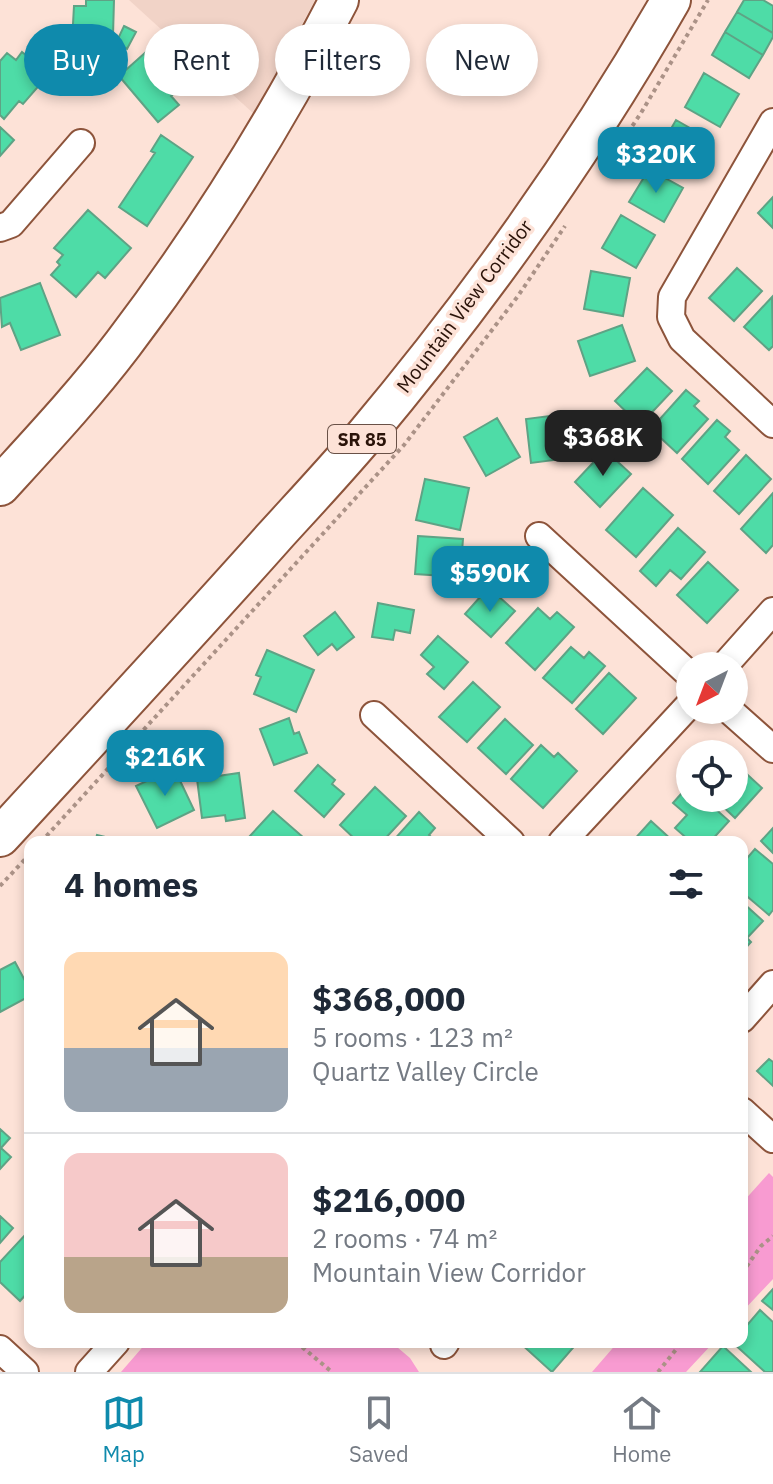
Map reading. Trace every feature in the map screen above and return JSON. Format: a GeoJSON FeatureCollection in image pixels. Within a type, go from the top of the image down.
{"type":"FeatureCollection","features":[{"type":"Feature","properties":{"kind":"highway"},"geometry":{"type":"LineString","coordinates":[[0,486],[122,345],[199,240],[264,137],[339,0]]}},
{"type":"Feature","properties":{"kind":"highway","name":"Mountain View Corridor"},"geometry":{"type":"LineString","coordinates":[[0,837],[361,440],[429,356],[477,296],[560,179],[631,70],[671,0]]}},
{"type":"Feature","properties":{"kind":"street"},"geometry":{"type":"LineString","coordinates":[[773,122],[672,297],[671,317],[682,339],[773,424]]}},
{"type":"Feature","properties":{"kind":"street"},"geometry":{"type":"LineString","coordinates":[[5,226],[81,143]]}},
{"type":"Feature","properties":{"kind":"street"},"geometry":{"type":"LineString","coordinates":[[539,536],[676,662]]}},
{"type":"Feature","properties":{"kind":"street"},"geometry":{"type":"LineString","coordinates":[[736,652],[773,611]]}},
{"type":"Feature","properties":{"kind":"street"},"geometry":{"type":"LineString","coordinates":[[374,715],[505,836]]}},
{"type":"Feature","properties":{"kind":"street"},"geometry":{"type":"LineString","coordinates":[[568,836],[676,719]]}},
{"type":"Feature","properties":{"kind":"street"},"geometry":{"type":"LineString","coordinates":[[745,724],[773,749]]}},
{"type":"Feature","properties":{"kind":"street"},"geometry":{"type":"LineString","coordinates":[[748,1012],[773,984]]}},
{"type":"Feature","properties":{"kind":"street"},"geometry":{"type":"LineString","coordinates":[[748,1116],[773,1139]]}},
{"type":"Feature","properties":{"kind":"street"},"geometry":{"type":"LineString","coordinates":[[89,1372],[111,1348]]}},
{"type":"Feature","properties":{"kind":"street"},"geometry":{"type":"LineString","coordinates":[[0,1349],[25,1372]]}},
{"type":"Feature","properties":{"kind":"path"},"geometry":{"type":"LineString","coordinates":[[0,886],[24,860]]}},
{"type":"Feature","properties":{"kind":"path"},"geometry":{"type":"LineString","coordinates":[[748,1264],[761,1246],[773,1236]]}},
{"type":"Feature","properties":{"kind":"path"},"geometry":{"type":"LineString","coordinates":[[303,1348],[332,1372]]}},
{"type":"Feature","properties":{"kind":"path"},"geometry":{"type":"LineString","coordinates":[[658,1372],[677,1348]]}},
{"type":"Feature","properties":{"kind":"shaded area"},"geometry":{"type":"Polygon","coordinates":[[[129,0],[315,0],[302,24],[275,24],[275,75],[254,114],[234,96],[259,96],[259,24],[155,24],[129,0]]]}},
{"type":"Feature","properties":{"kind":"shaded area"},"geometry":{"type":"Polygon","coordinates":[[[769,1173],[773,1177],[773,1279],[748,1306],[748,1196],[769,1173]]]}},
{"type":"Feature","properties":{"kind":"shaded area"},"geometry":{"type":"Polygon","coordinates":[[[142,1348],[398,1348],[419,1372],[121,1372],[142,1348]]]}},
{"type":"Feature","properties":{"kind":"shaded area"},"geometry":{"type":"Polygon","coordinates":[[[613,1348],[708,1348],[686,1372],[592,1372],[613,1348]]]}},
{"type":"Feature","properties":{"kind":"building"},"geometry":{"type":"Polygon","coordinates":[[[86,0],[114,0],[113,24],[73,24],[74,6],[86,6],[86,0]]]}},
{"type":"Feature","properties":{"kind":"building"},"geometry":{"type":"Polygon","coordinates":[[[744,0],[763,0],[773,6],[773,33],[737,12],[744,0]]]}},
{"type":"Feature","properties":{"kind":"building"},"geometry":{"type":"Polygon","coordinates":[[[737,12],[773,33],[763,55],[725,32],[737,12]]]}},
{"type":"Feature","properties":{"kind":"building"},"geometry":{"type":"Polygon","coordinates":[[[128,28],[136,32],[128,47],[128,28]]]}},
{"type":"Feature","properties":{"kind":"building"},"geometry":{"type":"Polygon","coordinates":[[[725,32],[763,55],[749,78],[712,55],[725,32]]]}},
{"type":"Feature","properties":{"kind":"building"},"geometry":{"type":"Polygon","coordinates":[[[22,52],[24,54],[24,96],[30,96],[23,104],[19,101],[4,119],[0,115],[0,61],[7,53],[16,60],[22,52]]]}},
{"type":"Feature","properties":{"kind":"building"},"geometry":{"type":"Polygon","coordinates":[[[144,54],[144,96],[171,96],[179,105],[158,122],[128,87],[128,68],[144,54]]]}},
{"type":"Feature","properties":{"kind":"building"},"geometry":{"type":"Polygon","coordinates":[[[704,73],[739,94],[720,127],[685,107],[704,73]]]}},
{"type":"Feature","properties":{"kind":"building"},"geometry":{"type":"Polygon","coordinates":[[[676,120],[711,140],[691,173],[657,153],[676,120]]]}},
{"type":"Feature","properties":{"kind":"building"},"geometry":{"type":"Polygon","coordinates":[[[0,127],[14,140],[0,156],[0,127]]]}},
{"type":"Feature","properties":{"kind":"building"},"geometry":{"type":"Polygon","coordinates":[[[161,135],[193,157],[147,226],[119,207],[155,153],[151,151],[161,135]]]}},
{"type":"Feature","properties":{"kind":"building"},"geometry":{"type":"Polygon","coordinates":[[[649,169],[683,188],[664,222],[629,202],[649,169]]]}},
{"type":"Feature","properties":{"kind":"building"},"geometry":{"type":"Polygon","coordinates":[[[773,197],[773,228],[758,213],[773,197]]]}},
{"type":"Feature","properties":{"kind":"building"},"geometry":{"type":"Polygon","coordinates":[[[88,210],[131,248],[105,278],[98,272],[76,297],[51,275],[60,265],[57,262],[63,255],[54,248],[88,210]]]}},
{"type":"Feature","properties":{"kind":"building"},"geometry":{"type":"Polygon","coordinates":[[[621,215],[655,235],[636,268],[602,248],[621,215]]]}},
{"type":"Feature","properties":{"kind":"building"},"geometry":{"type":"Polygon","coordinates":[[[737,268],[762,291],[734,321],[709,298],[737,268]]]}},
{"type":"Feature","properties":{"kind":"building"},"geometry":{"type":"Polygon","coordinates":[[[591,271],[630,278],[623,316],[584,309],[591,271]]]}},
{"type":"Feature","properties":{"kind":"building"},"geometry":{"type":"Polygon","coordinates":[[[40,283],[60,335],[21,350],[10,323],[2,327],[0,298],[40,283]]]}},
{"type":"Feature","properties":{"kind":"building"},"geometry":{"type":"Polygon","coordinates":[[[772,297],[773,346],[769,350],[744,327],[772,297]]]}},
{"type":"Feature","properties":{"kind":"building"},"geometry":{"type":"Polygon","coordinates":[[[622,325],[635,361],[590,376],[578,341],[622,325]]]}},
{"type":"Feature","properties":{"kind":"building"},"geometry":{"type":"Polygon","coordinates":[[[647,368],[672,391],[640,425],[615,401],[647,368]]]}},
{"type":"Feature","properties":{"kind":"building"},"geometry":{"type":"Polygon","coordinates":[[[686,390],[699,401],[694,406],[708,419],[677,453],[651,429],[686,390]]]}},
{"type":"Feature","properties":{"kind":"building"},"geometry":{"type":"Polygon","coordinates":[[[565,414],[570,458],[531,463],[526,419],[565,414]]]}},
{"type":"Feature","properties":{"kind":"building"},"geometry":{"type":"Polygon","coordinates":[[[497,418],[520,457],[486,476],[464,437],[497,418]]]}},
{"type":"Feature","properties":{"kind":"building"},"geometry":{"type":"Polygon","coordinates":[[[717,420],[730,431],[725,437],[739,450],[708,484],[682,459],[717,420]]]}},
{"type":"Feature","properties":{"kind":"building"},"geometry":{"type":"Polygon","coordinates":[[[605,450],[631,474],[600,507],[575,482],[605,450]]]}},
{"type":"Feature","properties":{"kind":"building"},"geometry":{"type":"Polygon","coordinates":[[[746,455],[771,479],[739,514],[714,491],[746,455]]]}},
{"type":"Feature","properties":{"kind":"building"},"geometry":{"type":"Polygon","coordinates":[[[425,479],[469,488],[460,530],[416,520],[425,479]]]}},
{"type":"Feature","properties":{"kind":"building"},"geometry":{"type":"Polygon","coordinates":[[[643,488],[673,515],[636,557],[606,530],[643,488]]]}},
{"type":"Feature","properties":{"kind":"building"},"geometry":{"type":"Polygon","coordinates":[[[773,493],[773,545],[766,553],[741,529],[773,493]]]}},
{"type":"Feature","properties":{"kind":"building"},"geometry":{"type":"Polygon","coordinates":[[[678,528],[705,552],[681,579],[670,570],[656,586],[640,571],[678,528]]]}},
{"type":"Feature","properties":{"kind":"building"},"geometry":{"type":"Polygon","coordinates":[[[418,536],[463,539],[460,577],[415,574],[418,536]]]}},
{"type":"Feature","properties":{"kind":"building"},"geometry":{"type":"Polygon","coordinates":[[[708,562],[738,590],[707,623],[677,595],[708,562]]]}},
{"type":"Feature","properties":{"kind":"building"},"geometry":{"type":"Polygon","coordinates":[[[497,595],[515,611],[491,637],[465,614],[481,596],[489,603],[497,595]]]}},
{"type":"Feature","properties":{"kind":"building"},"geometry":{"type":"Polygon","coordinates":[[[378,603],[414,610],[410,633],[395,630],[393,640],[372,637],[378,603]]]}},
{"type":"Feature","properties":{"kind":"building"},"geometry":{"type":"Polygon","coordinates":[[[538,608],[550,619],[557,612],[574,627],[535,670],[506,643],[538,608]]]}},
{"type":"Feature","properties":{"kind":"building"},"geometry":{"type":"Polygon","coordinates":[[[335,612],[354,637],[337,650],[332,644],[318,655],[304,636],[335,612]]]}},
{"type":"Feature","properties":{"kind":"building"},"geometry":{"type":"Polygon","coordinates":[[[438,636],[468,662],[444,689],[427,674],[434,667],[421,655],[438,636]]]}},
{"type":"Feature","properties":{"kind":"building"},"geometry":{"type":"Polygon","coordinates":[[[571,647],[584,658],[589,652],[605,666],[572,703],[543,678],[571,647]]]}},
{"type":"Feature","properties":{"kind":"building"},"geometry":{"type":"Polygon","coordinates":[[[267,650],[314,670],[296,712],[254,694],[261,677],[256,675],[267,650]]]}},
{"type":"Feature","properties":{"kind":"building"},"geometry":{"type":"Polygon","coordinates":[[[609,673],[636,698],[603,734],[576,709],[609,673]]]}},
{"type":"Feature","properties":{"kind":"building"},"geometry":{"type":"Polygon","coordinates":[[[473,682],[500,707],[467,742],[439,717],[473,682]]]}},
{"type":"Feature","properties":{"kind":"building"},"geometry":{"type":"Polygon","coordinates":[[[289,718],[294,734],[299,732],[307,753],[274,765],[260,729],[289,718]]]}},
{"type":"Feature","properties":{"kind":"building"},"geometry":{"type":"Polygon","coordinates":[[[505,719],[533,745],[506,774],[478,748],[505,719]]]}},
{"type":"Feature","properties":{"kind":"building"},"geometry":{"type":"Polygon","coordinates":[[[541,745],[554,757],[558,753],[577,771],[543,808],[511,779],[541,745]]]}},
{"type":"Feature","properties":{"kind":"building"},"geometry":{"type":"Polygon","coordinates":[[[318,765],[335,780],[332,784],[344,794],[324,817],[295,791],[318,765]]]}},
{"type":"Feature","properties":{"kind":"building"},"geometry":{"type":"Polygon","coordinates":[[[174,768],[194,810],[157,828],[136,786],[174,768]]]}},
{"type":"Feature","properties":{"kind":"building"},"geometry":{"type":"Polygon","coordinates":[[[239,773],[245,818],[226,821],[225,815],[202,818],[197,779],[239,773]]]}},
{"type":"Feature","properties":{"kind":"building"},"geometry":{"type":"Polygon","coordinates":[[[748,775],[762,788],[748,804],[748,775]]]}},
{"type":"Feature","properties":{"kind":"building"},"geometry":{"type":"Polygon","coordinates":[[[375,787],[406,816],[388,836],[352,836],[340,825],[375,787]]]}},
{"type":"Feature","properties":{"kind":"building"},"geometry":{"type":"Polygon","coordinates":[[[273,811],[302,836],[250,836],[273,811]]]}},
{"type":"Feature","properties":{"kind":"building"},"geometry":{"type":"Polygon","coordinates":[[[419,812],[435,828],[430,836],[397,836],[419,812]]]}},
{"type":"Feature","properties":{"kind":"building"},"geometry":{"type":"Polygon","coordinates":[[[684,812],[719,812],[729,821],[715,836],[684,836],[675,828],[687,815],[684,812]]]}},
{"type":"Feature","properties":{"kind":"building"},"geometry":{"type":"Polygon","coordinates":[[[651,821],[667,836],[637,836],[651,821]]]}},
{"type":"Feature","properties":{"kind":"building"},"geometry":{"type":"Polygon","coordinates":[[[773,828],[773,853],[761,841],[773,828]]]}},
{"type":"Feature","properties":{"kind":"building"},"geometry":{"type":"Polygon","coordinates":[[[755,849],[773,864],[773,910],[769,915],[748,897],[748,857],[755,849]]]}},
{"type":"Feature","properties":{"kind":"building"},"geometry":{"type":"Polygon","coordinates":[[[748,907],[763,921],[748,937],[748,907]]]}},
{"type":"Feature","properties":{"kind":"building"},"geometry":{"type":"Polygon","coordinates":[[[15,962],[24,979],[24,999],[0,1012],[0,970],[15,962]]]}},
{"type":"Feature","properties":{"kind":"building"},"geometry":{"type":"Polygon","coordinates":[[[769,1059],[773,1062],[773,1086],[757,1071],[769,1059]]]}},
{"type":"Feature","properties":{"kind":"building"},"geometry":{"type":"Polygon","coordinates":[[[0,1129],[10,1138],[1,1148],[11,1157],[0,1169],[0,1129]]]}},
{"type":"Feature","properties":{"kind":"building"},"geometry":{"type":"Polygon","coordinates":[[[0,1216],[13,1228],[0,1243],[0,1216]]]}},
{"type":"Feature","properties":{"kind":"building"},"geometry":{"type":"Polygon","coordinates":[[[24,1236],[24,1297],[20,1301],[0,1282],[0,1262],[24,1236]]]}},
{"type":"Feature","properties":{"kind":"building"},"geometry":{"type":"Polygon","coordinates":[[[773,1289],[773,1310],[762,1301],[773,1289]]]}},
{"type":"Feature","properties":{"kind":"building"},"geometry":{"type":"Polygon","coordinates":[[[760,1310],[773,1322],[773,1372],[765,1372],[739,1348],[748,1348],[748,1324],[760,1310]]]}},
{"type":"Feature","properties":{"kind":"building"},"geometry":{"type":"Polygon","coordinates":[[[526,1348],[573,1348],[552,1372],[526,1348]]]}},
{"type":"Feature","properties":{"kind":"building"},"geometry":{"type":"Polygon","coordinates":[[[721,1348],[725,1348],[751,1372],[700,1372],[721,1348]]]}}]}
